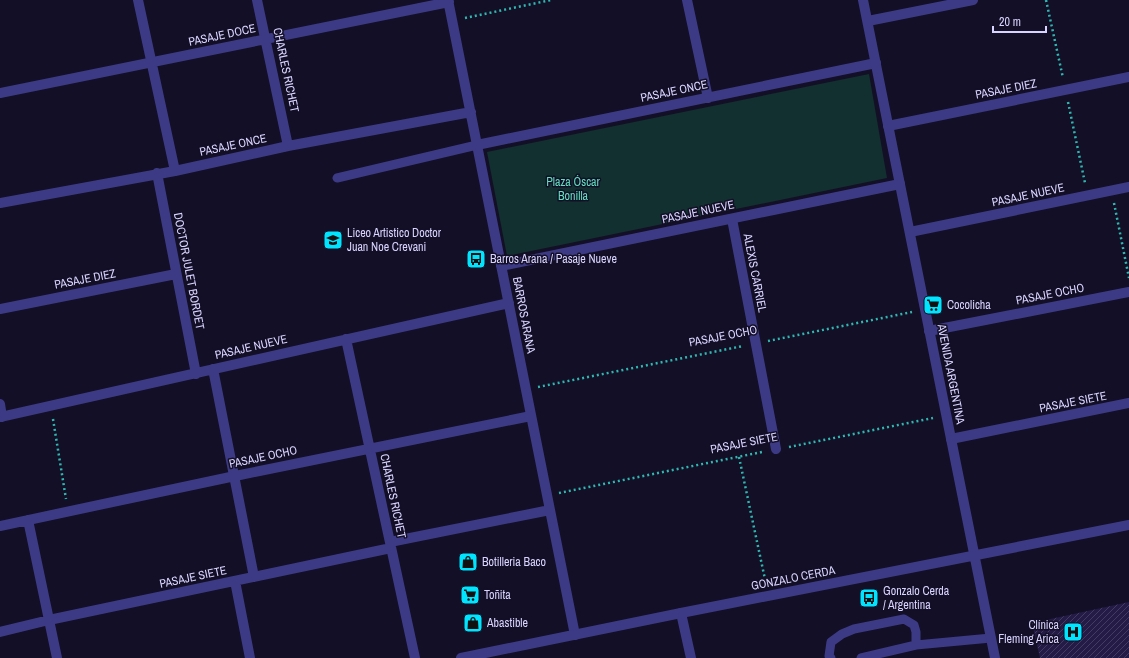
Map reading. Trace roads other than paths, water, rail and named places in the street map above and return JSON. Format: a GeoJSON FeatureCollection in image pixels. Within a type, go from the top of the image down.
{"type":"FeatureCollection","features":[{"type":"Feature","properties":{"kind":"street"},"geometry":{"type":"LineString","coordinates":[[138,0],[174,171]]}},
{"type":"Feature","properties":{"kind":"street","name":"CHARLES RICHET"},"geometry":{"type":"LineString","coordinates":[[257,0],[288,146]]}},
{"type":"Feature","properties":{"kind":"street"},"geometry":{"type":"LineString","coordinates":[[688,0],[708,98]]}},
{"type":"Feature","properties":{"kind":"street","name":"AVENIDA ARGENTINA"},"geometry":{"type":"LineString","coordinates":[[863,0],[994,658]]}},
{"type":"Feature","properties":{"kind":"street"},"geometry":{"type":"LineString","coordinates":[[868,21],[974,0]]}},
{"type":"Feature","properties":{"kind":"street","name":"PASAJE DOCE"},"geometry":{"type":"LineString","coordinates":[[0,93],[449,1]]}},
{"type":"Feature","properties":{"kind":"street","name":"BARROS ARANA"},"geometry":{"type":"LineString","coordinates":[[449,1],[575,635]]}},
{"type":"Feature","properties":{"kind":"street","name":"PASAJE ONCE"},"geometry":{"type":"LineString","coordinates":[[477,145],[876,63]]}},
{"type":"Feature","properties":{"kind":"street","name":"PASAJE DIEZ"},"geometry":{"type":"LineString","coordinates":[[888,126],[1129,77]]}},
{"type":"Feature","properties":{"kind":"street","name":"PASAJE ONCE"},"geometry":{"type":"LineString","coordinates":[[0,203],[156,173],[174,171],[288,146],[471,112]]}},
{"type":"Feature","properties":{"kind":"street","name":"DOCTOR JULET BORDET"},"geometry":{"type":"LineString","coordinates":[[156,173],[196,374]]}},
{"type":"Feature","properties":{"kind":"street","name":"PASAJE NUEVE"},"geometry":{"type":"LineString","coordinates":[[502,266],[900,184]]}},
{"type":"Feature","properties":{"kind":"street","name":"PASAJE NUEVE"},"geometry":{"type":"LineString","coordinates":[[910,232],[1129,187]]}},
{"type":"Feature","properties":{"kind":"street","name":"ALEXIS CARRIEL"},"geometry":{"type":"LineString","coordinates":[[732,219],[776,449]]}},
{"type":"Feature","properties":{"kind":"street","name":"PASAJE DIEZ"},"geometry":{"type":"LineString","coordinates":[[0,309],[176,274]]}},
{"type":"Feature","properties":{"kind":"street","name":"PASAJE OCHO"},"geometry":{"type":"LineString","coordinates":[[929,331],[1129,292]]}},
{"type":"Feature","properties":{"kind":"street","name":"PASAJE NUEVE"},"geometry":{"type":"LineString","coordinates":[[1,417],[509,303]]}},
{"type":"Feature","properties":{"kind":"street","name":"CHARLES RICHET"},"geometry":{"type":"LineString","coordinates":[[346,339],[415,658]]}},
{"type":"Feature","properties":{"kind":"street"},"geometry":{"type":"LineString","coordinates":[[213,369],[254,577]]}},
{"type":"Feature","properties":{"kind":"street","name":"PASAJE SIETE"},"geometry":{"type":"LineString","coordinates":[[951,440],[1129,403]]}},
{"type":"Feature","properties":{"kind":"street"},"geometry":{"type":"LineString","coordinates":[[0,404],[1,417]]}},
{"type":"Feature","properties":{"kind":"street","name":"PASAJE OCHO"},"geometry":{"type":"LineString","coordinates":[[0,526],[370,448],[531,416]]}},
{"type":"Feature","properties":{"kind":"street","name":"PASAJE SIETE"},"geometry":{"type":"LineString","coordinates":[[0,632],[49,620],[254,577],[550,510]]}},
{"type":"Feature","properties":{"kind":"street"},"geometry":{"type":"LineString","coordinates":[[28,520],[58,658]]}},
{"type":"Feature","properties":{"kind":"street","name":"GONZALO CERDA"},"geometry":{"type":"LineString","coordinates":[[462,658],[681,613],[1129,525]]}},
{"type":"Feature","properties":{"kind":"street"},"geometry":{"type":"LineString","coordinates":[[235,581],[250,658]]}},
{"type":"Feature","properties":{"kind":"street"},"geometry":{"type":"LineString","coordinates":[[681,613],[691,658]]}},
{"type":"Feature","properties":{"kind":"lane"},"geometry":{"type":"LineString","coordinates":[[337,178],[477,145]]}},
{"type":"Feature","properties":{"kind":"lane"},"geometry":{"type":"LineString","coordinates":[[831,658],[829,656],[832,642],[842,634],[854,629],[904,619],[914,625],[916,632],[916,646]]}},
{"type":"Feature","properties":{"kind":"lane"},"geometry":{"type":"LineString","coordinates":[[861,658],[916,646],[991,638]]}},
{"type":"Feature","properties":{"kind":"place","name":"Liceo Artistico Doctor Juan Noe Crevani"},"geometry":{"type":"Point","coordinates":[333,240]}},
{"type":"Feature","properties":{"kind":"place","name":"Barros Arana / Pasaje Nueve"},"geometry":{"type":"Point","coordinates":[476,259]}},
{"type":"Feature","properties":{"kind":"place","name":"Cocolicha"},"geometry":{"type":"Point","coordinates":[933,305]}},
{"type":"Feature","properties":{"kind":"place","name":"Botilleria Baco"},"geometry":{"type":"Point","coordinates":[468,562]}},
{"type":"Feature","properties":{"kind":"place","name":"Toñita"},"geometry":{"type":"Point","coordinates":[470,595]}},
{"type":"Feature","properties":{"kind":"place","name":"Gonzalo Cerda / Argentina"},"geometry":{"type":"Point","coordinates":[869,598]}},
{"type":"Feature","properties":{"kind":"place","name":"Abastible"},"geometry":{"type":"Point","coordinates":[473,623]}},
{"type":"Feature","properties":{"kind":"place","name":"Clínica Fleming Arica"},"geometry":{"type":"Point","coordinates":[1073,632]}},
{"type":"Feature","properties":{"kind":"park label","name":"Plaza Óscar Bonilla"},"geometry":{"type":"Point","coordinates":[573,189]}}]}
